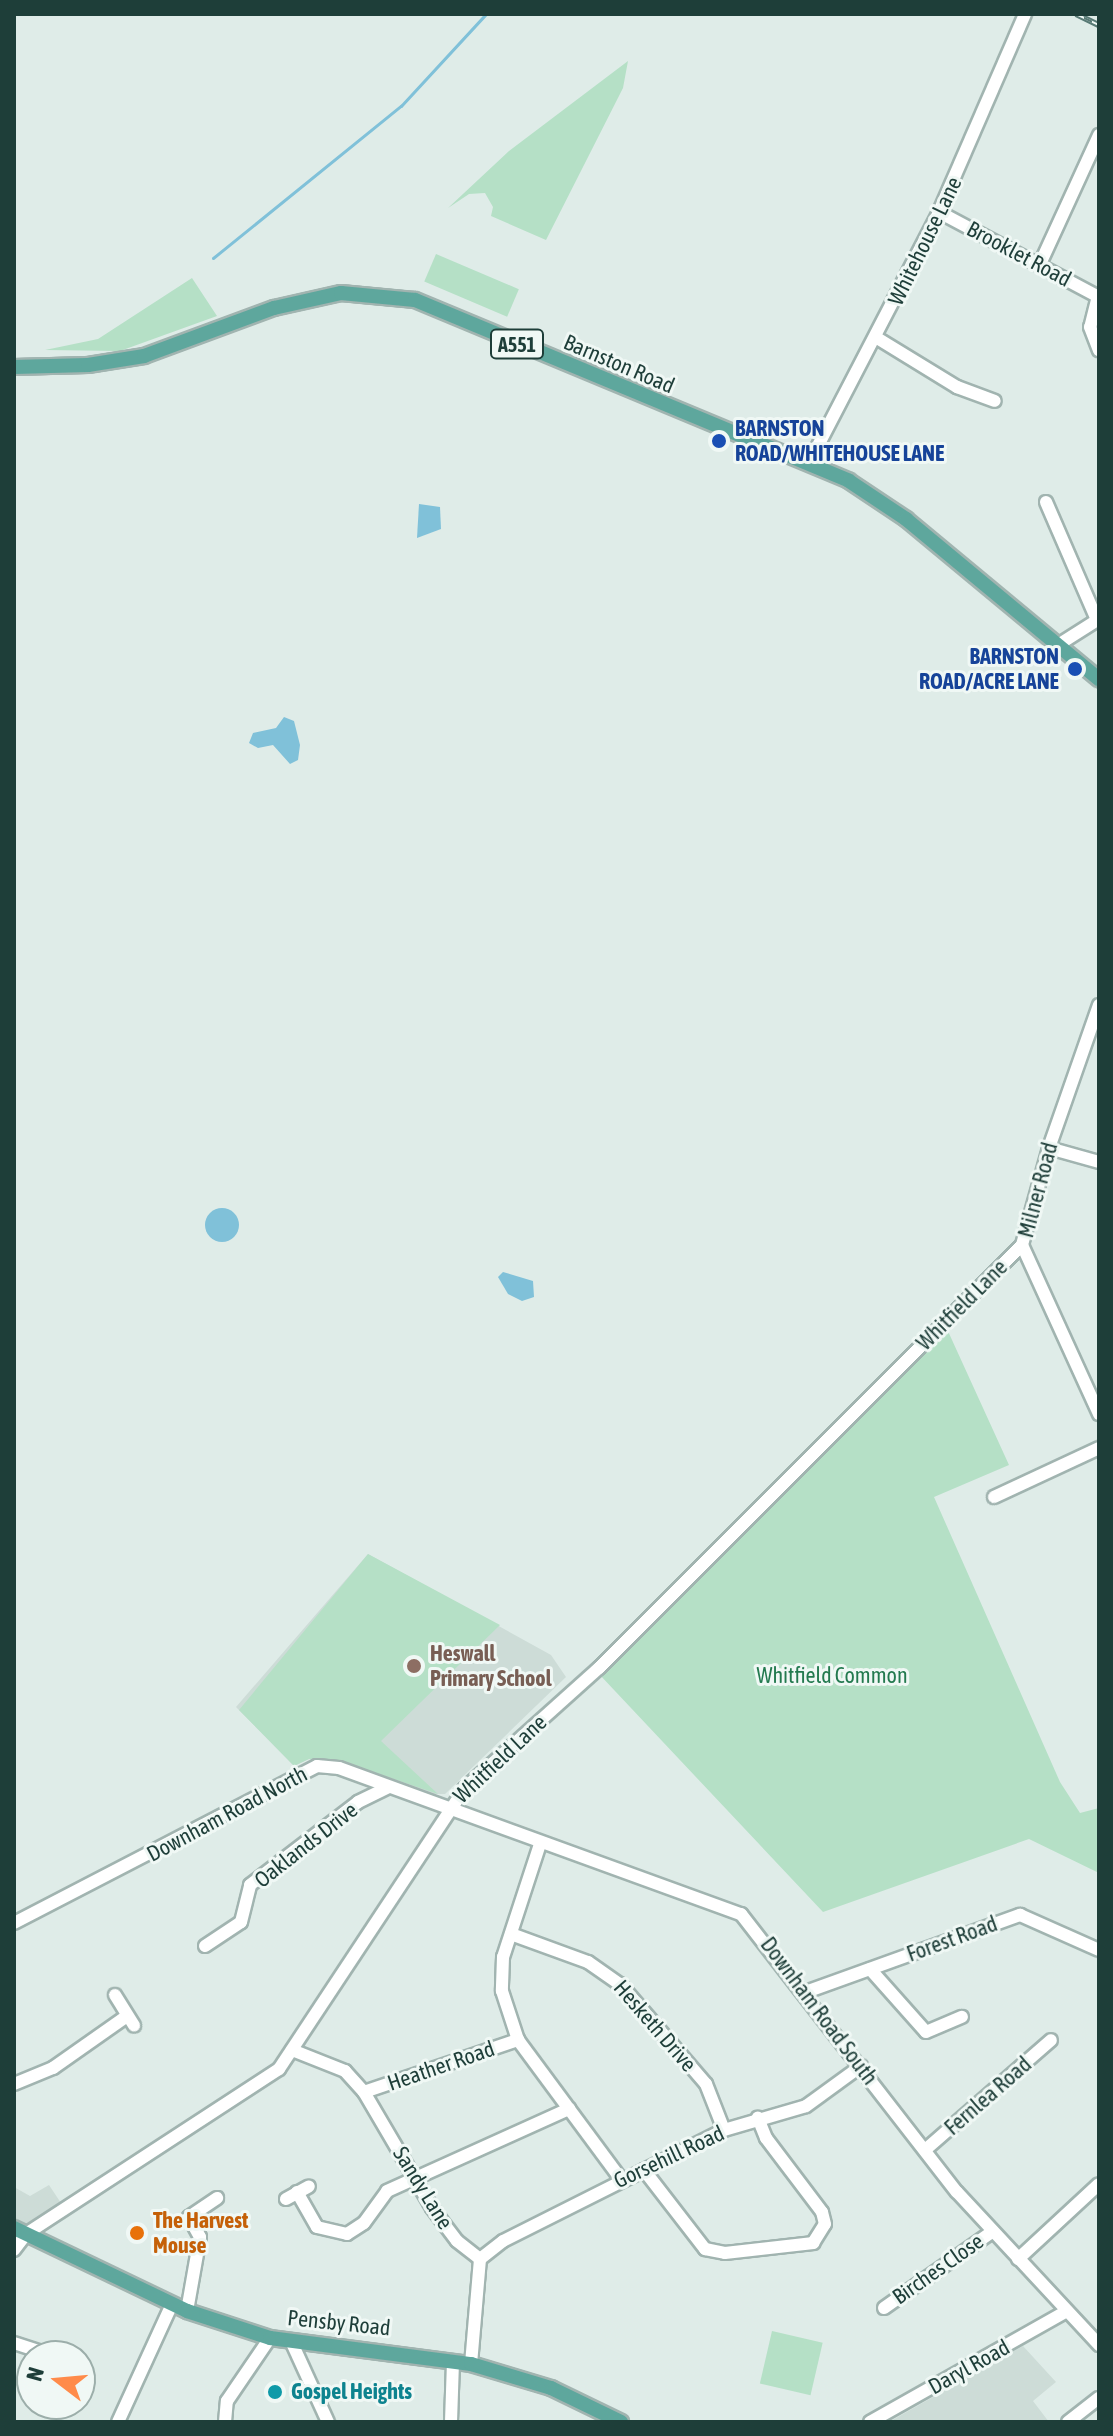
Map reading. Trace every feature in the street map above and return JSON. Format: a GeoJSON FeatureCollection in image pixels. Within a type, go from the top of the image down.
{"type":"FeatureCollection","features":[{"type":"Feature","properties":{"kind":"main road","name":"Barnston Road"},"geometry":{"type":"LineString","coordinates":[[14,367],[88,365],[144,356],[274,308],[341,293],[415,300],[661,406],[810,461],[906,519],[1099,679]]}},
{"type":"Feature","properties":{"kind":"main road","name":"Pensby Road"},"geometry":{"type":"LineString","coordinates":[[20,2231],[187,2311],[270,2338],[292,2343],[379,2348],[471,2364],[551,2388],[621,2422]]}},
{"type":"Feature","properties":{"kind":"street","name":"Whitehouse Lane"},"geometry":{"type":"LineString","coordinates":[[810,461],[877,338],[939,212],[1025,14]]}},
{"type":"Feature","properties":{"kind":"street"},"geometry":{"type":"LineString","coordinates":[[1040,264],[1099,135]]}},
{"type":"Feature","properties":{"kind":"street","name":"Brooklet Road"},"geometry":{"type":"LineString","coordinates":[[939,212],[1098,296]]}},
{"type":"Feature","properties":{"kind":"street"},"geometry":{"type":"LineString","coordinates":[[1098,296],[1090,327],[1099,350]]}},
{"type":"Feature","properties":{"kind":"street"},"geometry":{"type":"LineString","coordinates":[[877,338],[957,387],[995,401]]}},
{"type":"Feature","properties":{"kind":"street"},"geometry":{"type":"LineString","coordinates":[[1046,502],[1098,619],[1058,645]]}},
{"type":"Feature","properties":{"kind":"street","name":"Milner Road"},"geometry":{"type":"LineString","coordinates":[[1099,1005],[1049,1148],[1022,1245],[1099,1414]]}},
{"type":"Feature","properties":{"kind":"street"},"geometry":{"type":"LineString","coordinates":[[1049,1148],[1099,1162]]}},
{"type":"Feature","properties":{"kind":"street","name":"Whitfield Lane"},"geometry":{"type":"LineString","coordinates":[[20,2231],[261,2082],[292,2050],[447,1810],[599,1668],[1022,1245]]}},
{"type":"Feature","properties":{"kind":"street"},"geometry":{"type":"LineString","coordinates":[[994,1497],[1099,1448]]}},
{"type":"Feature","properties":{"kind":"street"},"geometry":{"type":"LineString","coordinates":[[1006,1473],[1012,1488]]}},
{"type":"Feature","properties":{"kind":"street","name":"Downham Road North"},"geometry":{"type":"LineString","coordinates":[[14,1923],[317,1766],[339,1768],[447,1810]]}},
{"type":"Feature","properties":{"kind":"street","name":"Oaklands Drive"},"geometry":{"type":"LineString","coordinates":[[205,1946],[241,1922],[250,1885],[358,1802],[389,1787]]}},
{"type":"Feature","properties":{"kind":"street","name":"Downham Road South"},"geometry":{"type":"LineString","coordinates":[[447,1810],[741,1914],[925,2150],[993,2231],[1099,2345]]}},
{"type":"Feature","properties":{"kind":"street"},"geometry":{"type":"LineString","coordinates":[[540,1844],[503,1957],[502,1991],[518,2040],[621,2179]]}},
{"type":"Feature","properties":{"kind":"street","name":"Forest Road"},"geometry":{"type":"LineString","coordinates":[[803,1993],[1020,1915],[1099,1950]]}},
{"type":"Feature","properties":{"kind":"street","name":"Hesketh Drive"},"geometry":{"type":"LineString","coordinates":[[511,1934],[588,1962],[620,1984],[706,2084],[724,2130]]}},
{"type":"Feature","properties":{"kind":"street"},"geometry":{"type":"LineString","coordinates":[[870,1969],[926,2032],[962,2017]]}},
{"type":"Feature","properties":{"kind":"street"},"geometry":{"type":"LineString","coordinates":[[14,2084],[53,2068],[131,2021],[115,1995]]}},
{"type":"Feature","properties":{"kind":"street","name":"Heather Road"},"geometry":{"type":"LineString","coordinates":[[364,2092],[518,2040]]}},
{"type":"Feature","properties":{"kind":"street","name":"Fernlea Road"},"geometry":{"type":"LineString","coordinates":[[925,2150],[1051,2040]]}},
{"type":"Feature","properties":{"kind":"street","name":"Sandy Lane"},"geometry":{"type":"LineString","coordinates":[[292,2050],[345,2071],[364,2092],[457,2241],[480,2259]]}},
{"type":"Feature","properties":{"kind":"street","name":"Gorsehill Road"},"geometry":{"type":"LineString","coordinates":[[480,2259],[503,2241],[621,2179],[724,2130],[806,2106],[861,2066]]}},
{"type":"Feature","properties":{"kind":"street"},"geometry":{"type":"LineString","coordinates":[[297,2192],[317,2227],[338,2235],[355,2230],[387,2191],[569,2109]]}},
{"type":"Feature","properties":{"kind":"street"},"geometry":{"type":"LineString","coordinates":[[644,2170],[705,2249],[725,2253],[813,2243],[825,2224],[822,2212],[766,2138],[758,2118]]}},
{"type":"Feature","properties":{"kind":"street"},"geometry":{"type":"LineString","coordinates":[[1018,2259],[1099,2184]]}},
{"type":"Feature","properties":{"kind":"street"},"geometry":{"type":"LineString","coordinates":[[187,2311],[200,2237],[189,2217],[217,2198]]}},
{"type":"Feature","properties":{"kind":"street"},"geometry":{"type":"LineString","coordinates":[[14,2250],[20,2231]]}},
{"type":"Feature","properties":{"kind":"street","name":"Birches Close"},"geometry":{"type":"LineString","coordinates":[[884,2308],[993,2231]]}},
{"type":"Feature","properties":{"kind":"street"},"geometry":{"type":"LineString","coordinates":[[471,2364],[480,2259]]}},
{"type":"Feature","properties":{"kind":"street"},"geometry":{"type":"LineString","coordinates":[[118,2422],[172,2304]]}},
{"type":"Feature","properties":{"kind":"street","name":"Daryl Road"},"geometry":{"type":"LineString","coordinates":[[870,2422],[1067,2311]]}},
{"type":"Feature","properties":{"kind":"street"},"geometry":{"type":"LineString","coordinates":[[225,2422],[227,2401],[270,2338]]}},
{"type":"Feature","properties":{"kind":"street"},"geometry":{"type":"LineString","coordinates":[[292,2343],[328,2422]]}},
{"type":"Feature","properties":{"kind":"street"},"geometry":{"type":"LineString","coordinates":[[451,2422],[453,2362]]}},
{"type":"Feature","properties":{"kind":"street"},"geometry":{"type":"LineString","coordinates":[[1068,2422],[1099,2398]]}},
{"type":"Feature","properties":{"kind":"shaded area","name":"Heswall Primary School"},"geometry":{"type":"Polygon","coordinates":[[[368,1554],[551,1655],[566,1677],[445,1794],[431,1794],[340,1761],[309,1759],[294,1766],[236,1707],[368,1554]]]}},
{"type":"Feature","properties":{"kind":"shaded area"},"geometry":{"type":"Polygon","coordinates":[[[49,2185],[61,2203],[14,2238],[14,2187],[30,2196],[49,2185]]]}},
{"type":"Feature","properties":{"kind":"shaded area"},"geometry":{"type":"Polygon","coordinates":[[[1023,2346],[1056,2382],[1033,2401],[1049,2422],[889,2422],[1023,2346]]]}},
{"type":"Feature","properties":{"kind":"green space"},"geometry":{"type":"Polygon","coordinates":[[[628,61],[623,88],[546,240],[491,216],[493,207],[485,193],[469,194],[448,208],[509,151],[628,61]]]}},
{"type":"Feature","properties":{"kind":"green space"},"geometry":{"type":"Polygon","coordinates":[[[436,254],[519,289],[507,317],[424,282],[436,254]]]}},
{"type":"Feature","properties":{"kind":"green space"},"geometry":{"type":"Polygon","coordinates":[[[192,278],[217,316],[120,351],[45,350],[98,339],[192,278]]]}},
{"type":"Feature","properties":{"kind":"green space","name":"Whitfield Common"},"geometry":{"type":"Polygon","coordinates":[[[947,1329],[1009,1465],[934,1497],[1060,1782],[1080,1813],[1099,1808],[1099,1873],[1029,1839],[823,1912],[599,1674],[947,1329]]]}},
{"type":"Feature","properties":{"kind":"green space","name":"Heswall Primary School"},"geometry":{"type":"Polygon","coordinates":[[[368,1554],[500,1625],[381,1741],[438,1794],[340,1761],[309,1759],[294,1766],[239,1710],[368,1554]]]}},
{"type":"Feature","properties":{"kind":"green space"},"geometry":{"type":"Polygon","coordinates":[[[772,2331],[823,2343],[811,2395],[760,2384],[772,2331]]]}},
{"type":"Feature","properties":{"kind":"water"},"geometry":{"type":"Polygon","coordinates":[[[419,504],[440,507],[441,529],[417,538],[419,504]]]}},
{"type":"Feature","properties":{"kind":"water"},"geometry":{"type":"Polygon","coordinates":[[[284,717],[294,721],[300,745],[298,760],[290,764],[273,745],[258,748],[249,743],[253,733],[276,728],[284,717]]]}},
{"type":"Feature","properties":{"kind":"water"},"geometry":{"type":"Polygon","coordinates":[[[222,1208],[234,1213],[239,1225],[234,1237],[222,1242],[210,1237],[205,1225],[210,1213],[222,1208]]]}},
{"type":"Feature","properties":{"kind":"water"},"geometry":{"type":"Polygon","coordinates":[[[503,1272],[533,1281],[534,1297],[522,1301],[508,1294],[498,1277],[503,1272]]]}},
{"type":"Feature","properties":{"kind":"waterway"},"geometry":{"type":"LineString","coordinates":[[213,258],[401,106],[486,14]]}},
{"type":"Feature","properties":{"kind":"railway"},"geometry":{"type":"LineString","coordinates":[[1076,14],[1099,25]]}},
{"type":"Feature","properties":{"kind":"place","name":"BARNSTON ROAD/WHITEHOUSE LANE"},"geometry":{"type":"Point","coordinates":[719,441]}},
{"type":"Feature","properties":{"kind":"place","name":"BARNSTON ROAD/ACRE LANE"},"geometry":{"type":"Point","coordinates":[1075,669]}},
{"type":"Feature","properties":{"kind":"place","name":"Heswall Primary School"},"geometry":{"type":"Point","coordinates":[414,1666]}},
{"type":"Feature","properties":{"kind":"place","name":"The Harvest Mouse"},"geometry":{"type":"Point","coordinates":[137,2233]}},
{"type":"Feature","properties":{"kind":"place","name":"Gospel Heights"},"geometry":{"type":"Point","coordinates":[275,2392]}}]}
